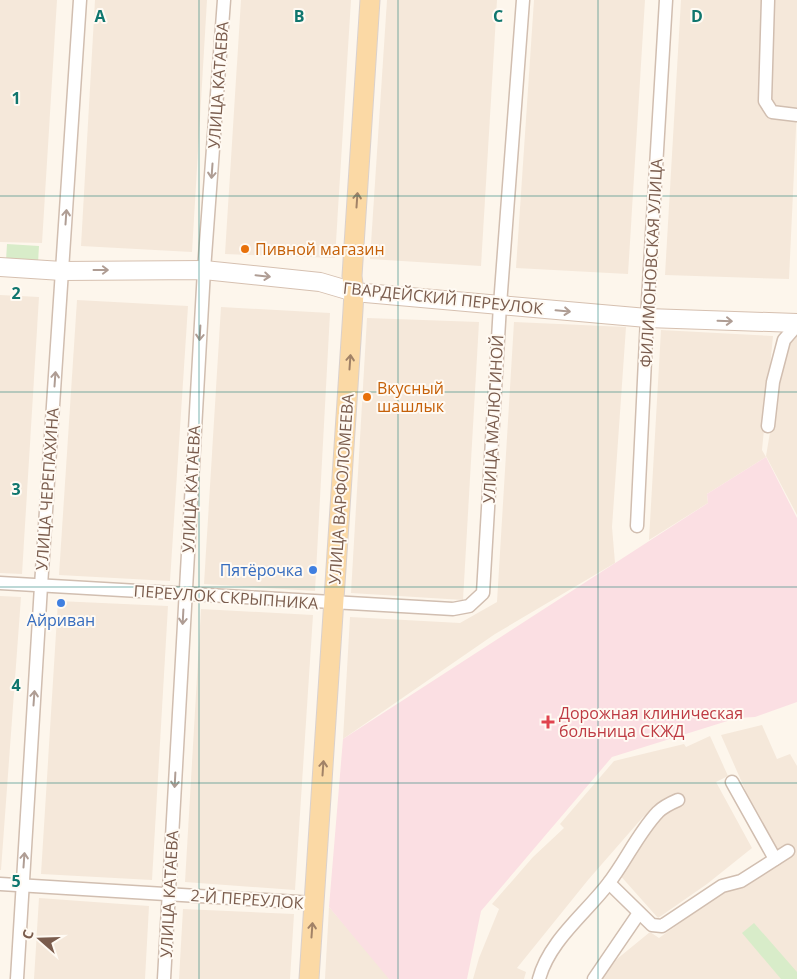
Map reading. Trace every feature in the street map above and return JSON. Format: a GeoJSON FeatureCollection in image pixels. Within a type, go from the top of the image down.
{"type":"FeatureCollection","features":[{"type":"Feature","properties":{"kind":"main road","name":"УЛИЦА ВАРФОЛОМЕЕВА"},"geometry":{"type":"LineString","coordinates":[[308,979],[354,292],[352,276],[370,0]]}},
{"type":"Feature","properties":{"kind":"street","name":"УЛИЦА ЧЕРЕПАХИНА"},"geometry":{"type":"LineString","coordinates":[[17,979],[80,0]]}},
{"type":"Feature","properties":{"kind":"street","name":"УЛИЦА КАТАЕВА"},"geometry":{"type":"LineString","coordinates":[[164,979],[204,270],[224,0]]}},
{"type":"Feature","properties":{"kind":"street","name":"УЛИЦА МАЛЮГИНОЙ"},"geometry":{"type":"LineString","coordinates":[[453,609],[469,606],[483,594],[500,305],[522,0]]}},
{"type":"Feature","properties":{"kind":"street","name":"ФИЛИМОНОВСКАЯ УЛИЦА"},"geometry":{"type":"LineString","coordinates":[[637,526],[666,0]]}},
{"type":"Feature","properties":{"kind":"street"},"geometry":{"type":"LineString","coordinates":[[768,0],[765,101],[772,112],[797,115]]}},
{"type":"Feature","properties":{"kind":"street","name":"ГВАРДЕЙСКИЙ ПЕРЕУЛОК"},"geometry":{"type":"LineString","coordinates":[[0,267],[62,270],[204,270],[320,282],[354,292],[647,318],[797,324]]}},
{"type":"Feature","properties":{"kind":"street"},"geometry":{"type":"LineString","coordinates":[[768,426],[773,382],[784,340],[797,324]]}},
{"type":"Feature","properties":{"kind":"street","name":"ПЕРЕУЛОК СКРЫПНИКА"},"geometry":{"type":"LineString","coordinates":[[0,584],[453,609]]}},
{"type":"Feature","properties":{"kind":"street"},"geometry":{"type":"LineString","coordinates":[[732,782],[775,859]]}},
{"type":"Feature","properties":{"kind":"street"},"geometry":{"type":"LineString","coordinates":[[540,975],[555,948],[576,920],[609,883],[625,857],[660,810],[678,800]]}},
{"type":"Feature","properties":{"kind":"street"},"geometry":{"type":"LineString","coordinates":[[609,883],[652,925],[662,926],[722,886],[741,881],[788,850]]}},
{"type":"Feature","properties":{"kind":"street","name":"2-Й ПЕРЕУЛОК"},"geometry":{"type":"LineString","coordinates":[[0,884],[314,904]]}},
{"type":"Feature","properties":{"kind":"street"},"geometry":{"type":"LineString","coordinates":[[594,979],[639,913]]}},
{"type":"Feature","properties":{"kind":"shaded area"},"geometry":{"type":"Polygon","coordinates":[[[0,0],[57,0],[42,243],[0,242],[0,0]]]}},
{"type":"Feature","properties":{"kind":"shaded area"},"geometry":{"type":"Polygon","coordinates":[[[95,0],[207,0],[192,252],[81,246],[95,0]]]}},
{"type":"Feature","properties":{"kind":"shaded area"},"geometry":{"type":"Polygon","coordinates":[[[241,0],[351,0],[335,258],[225,254],[241,0]]]}},
{"type":"Feature","properties":{"kind":"shaded area"},"geometry":{"type":"Polygon","coordinates":[[[387,0],[497,0],[481,266],[370,259],[387,0]]]}},
{"type":"Feature","properties":{"kind":"shaded area"},"geometry":{"type":"Polygon","coordinates":[[[534,0],[645,0],[628,274],[516,268],[534,0]]]}},
{"type":"Feature","properties":{"kind":"shaded area"},"geometry":{"type":"Polygon","coordinates":[[[681,0],[797,0],[797,107],[789,279],[665,275],[681,0]]]}},
{"type":"Feature","properties":{"kind":"shaded area"},"geometry":{"type":"Polygon","coordinates":[[[0,295],[39,297],[22,574],[0,573],[0,295]]]}},
{"type":"Feature","properties":{"kind":"shaded area"},"geometry":{"type":"Polygon","coordinates":[[[77,300],[188,306],[170,581],[59,575],[77,300]]]}},
{"type":"Feature","properties":{"kind":"shaded area"},"geometry":{"type":"Polygon","coordinates":[[[221,307],[330,313],[315,591],[204,584],[221,307]]]}},
{"type":"Feature","properties":{"kind":"shaded area"},"geometry":{"type":"Polygon","coordinates":[[[367,318],[479,322],[463,600],[351,593],[367,318]]]}},
{"type":"Feature","properties":{"kind":"shaded area"},"geometry":{"type":"Polygon","coordinates":[[[514,322],[626,327],[612,527],[615,563],[495,634],[343,739],[350,617],[460,623],[497,602],[514,322]]]}},
{"type":"Feature","properties":{"kind":"shaded area"},"geometry":{"type":"Polygon","coordinates":[[[661,330],[773,336],[762,450],[766,457],[707,494],[708,503],[649,540],[661,330]]]}},
{"type":"Feature","properties":{"kind":"shaded area"},"geometry":{"type":"Polygon","coordinates":[[[787,332],[797,333],[797,515],[766,456],[787,332]]]}},
{"type":"Feature","properties":{"kind":"shaded area","name":"Дорожная клиническая больница СКЖД"},"geometry":{"type":"Polygon","coordinates":[[[766,457],[797,518],[797,702],[755,717],[737,718],[612,757],[481,911],[467,979],[389,979],[329,907],[343,739],[708,503],[707,494],[766,457]]]}},
{"type":"Feature","properties":{"kind":"shaded area"},"geometry":{"type":"Polygon","coordinates":[[[0,596],[21,597],[1,870],[0,870],[0,596]]]}},
{"type":"Feature","properties":{"kind":"shaded area"},"geometry":{"type":"Polygon","coordinates":[[[58,601],[168,606],[152,880],[41,874],[58,601]]]}},
{"type":"Feature","properties":{"kind":"shaded area"},"geometry":{"type":"Polygon","coordinates":[[[201,609],[313,615],[295,890],[185,882],[201,609]]]}},
{"type":"Feature","properties":{"kind":"shaded area"},"geometry":{"type":"Polygon","coordinates":[[[762,725],[777,759],[790,754],[797,766],[797,979],[601,979],[617,959],[650,932],[659,938],[723,892],[742,888],[781,860],[766,837],[721,735],[762,725]]]}},
{"type":"Feature","properties":{"kind":"shaded area"},"geometry":{"type":"Polygon","coordinates":[[[710,736],[728,776],[716,782],[752,848],[707,884],[658,918],[618,873],[633,858],[664,813],[659,806],[643,817],[588,880],[517,968],[526,972],[524,979],[473,979],[479,958],[499,909],[492,904],[533,857],[564,828],[560,824],[614,761],[684,744],[686,747],[710,736]]]}},
{"type":"Feature","properties":{"kind":"shaded area"},"geometry":{"type":"Polygon","coordinates":[[[39,898],[149,906],[145,979],[34,979],[39,898]]]}},
{"type":"Feature","properties":{"kind":"shaded area"},"geometry":{"type":"Polygon","coordinates":[[[329,907],[386,973],[389,979],[325,979],[329,907]]]}},
{"type":"Feature","properties":{"kind":"shaded area"},"geometry":{"type":"Polygon","coordinates":[[[183,909],[294,914],[290,979],[179,979],[183,909]]]}},
{"type":"Feature","properties":{"kind":"green space"},"geometry":{"type":"Polygon","coordinates":[[[7,244],[39,246],[38,263],[6,261],[7,244]]]}},
{"type":"Feature","properties":{"kind":"green space"},"geometry":{"type":"Polygon","coordinates":[[[754,923],[797,972],[797,979],[781,979],[742,933],[754,923]]]}},
{"type":"Feature","properties":{"kind":"place","name":"Пивной магазин"},"geometry":{"type":"Point","coordinates":[245,249]}},
{"type":"Feature","properties":{"kind":"place","name":"Вкусный шашлык"},"geometry":{"type":"Point","coordinates":[367,397]}},
{"type":"Feature","properties":{"kind":"place","name":"Пятёрочка"},"geometry":{"type":"Point","coordinates":[313,570]}},
{"type":"Feature","properties":{"kind":"place","name":"Айриван"},"geometry":{"type":"Point","coordinates":[61,603]}},
{"type":"Feature","properties":{"kind":"place","name":"Дорожная клиническая больница СКЖД"},"geometry":{"type":"Point","coordinates":[548,722]}}]}
